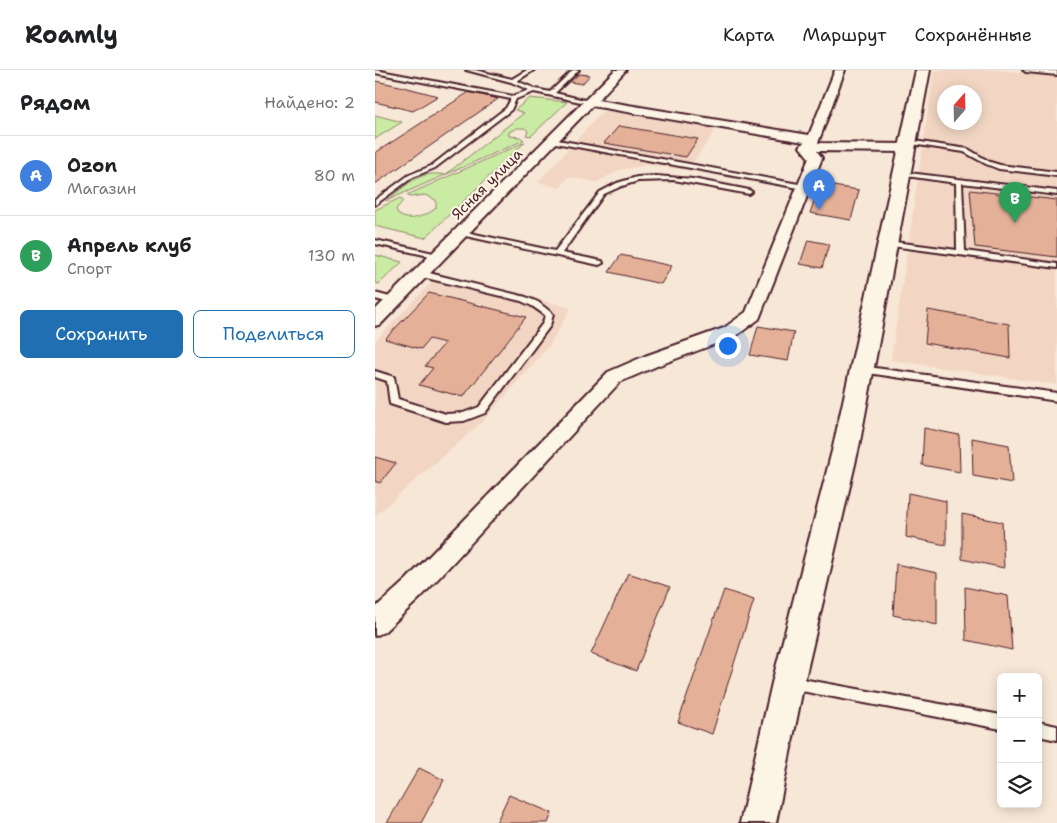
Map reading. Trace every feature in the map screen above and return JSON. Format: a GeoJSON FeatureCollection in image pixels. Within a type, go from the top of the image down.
{"type":"FeatureCollection","features":[{"type":"Feature","properties":{"kind":"street","name":"Ясная улица"},"geometry":{"type":"LineString","coordinates":[[375,320],[621,70]]}},
{"type":"Feature","properties":{"kind":"street"},"geometry":{"type":"LineString","coordinates":[[375,624],[414,588],[614,377],[651,361],[730,332],[753,315],[816,158],[810,143],[839,70]]}},
{"type":"Feature","properties":{"kind":"street"},"geometry":{"type":"LineString","coordinates":[[757,823],[788,683],[846,447],[923,70]]}},
{"type":"Feature","properties":{"kind":"street"},"geometry":{"type":"LineString","coordinates":[[590,102],[810,143],[907,145]]}},
{"type":"Feature","properties":{"kind":"lane"},"geometry":{"type":"LineString","coordinates":[[469,70],[513,81],[534,90],[590,102]]}},
{"type":"Feature","properties":{"kind":"lane"},"geometry":{"type":"LineString","coordinates":[[513,81],[531,70]]}},
{"type":"Feature","properties":{"kind":"lane"},"geometry":{"type":"LineString","coordinates":[[551,94],[576,70]]}},
{"type":"Feature","properties":{"kind":"lane"},"geometry":{"type":"LineString","coordinates":[[1026,70],[1057,73]]}},
{"type":"Feature","properties":{"kind":"lane"},"geometry":{"type":"LineString","coordinates":[[375,71],[514,98],[534,90]]}},
{"type":"Feature","properties":{"kind":"lane"},"geometry":{"type":"LineString","coordinates":[[375,203],[411,176],[433,167],[509,109],[514,98]]}},
{"type":"Feature","properties":{"kind":"lane"},"geometry":{"type":"LineString","coordinates":[[551,141],[804,187]]}},
{"type":"Feature","properties":{"kind":"lane"},"geometry":{"type":"LineString","coordinates":[[907,145],[966,150],[999,167],[1057,174]]}},
{"type":"Feature","properties":{"kind":"lane"},"geometry":{"type":"LineString","coordinates":[[901,174],[1057,193]]}},
{"type":"Feature","properties":{"kind":"lane"},"geometry":{"type":"LineString","coordinates":[[557,254],[602,192],[612,186],[656,176],[749,192]]}},
{"type":"Feature","properties":{"kind":"lane"},"geometry":{"type":"LineString","coordinates":[[959,181],[961,253]]}},
{"type":"Feature","properties":{"kind":"lane"},"geometry":{"type":"LineString","coordinates":[[461,233],[599,263]]}},
{"type":"Feature","properties":{"kind":"lane"},"geometry":{"type":"LineString","coordinates":[[375,242],[438,256]]}},
{"type":"Feature","properties":{"kind":"lane"},"geometry":{"type":"LineString","coordinates":[[887,243],[1057,266]]}},
{"type":"Feature","properties":{"kind":"lane"},"geometry":{"type":"LineString","coordinates":[[375,374],[391,378],[393,402],[446,418],[464,417],[482,410],[547,324],[549,314],[535,304],[523,299],[421,274]]}},
{"type":"Feature","properties":{"kind":"lane"},"geometry":{"type":"LineString","coordinates":[[375,296],[394,301]]}},
{"type":"Feature","properties":{"kind":"lane"},"geometry":{"type":"LineString","coordinates":[[861,369],[1057,397]]}},
{"type":"Feature","properties":{"kind":"lane"},"geometry":{"type":"LineString","coordinates":[[788,683],[997,721]]}},
{"type":"Feature","properties":{"kind":"lane"},"geometry":{"type":"LineString","coordinates":[[1042,730],[1057,732]]}},
{"type":"Feature","properties":{"kind":"shaded area"},"geometry":{"type":"Polygon","coordinates":[[[934,70],[999,70],[1057,76],[1057,385],[891,360],[934,70]]]}},
{"type":"Feature","properties":{"kind":"shaded area"},"geometry":{"type":"Polygon","coordinates":[[[609,111],[716,129],[688,170],[647,165],[620,170],[597,182],[569,177],[560,188],[538,182],[602,112],[609,111]]]}},
{"type":"Feature","properties":{"kind":"shaded area"},"geometry":{"type":"Polygon","coordinates":[[[440,274],[571,308],[549,346],[482,422],[375,516],[375,341],[440,274]]]}},
{"type":"Feature","properties":{"kind":"green space"},"geometry":{"type":"Polygon","coordinates":[[[530,98],[567,102],[531,136],[526,135],[528,131],[525,128],[517,128],[509,132],[509,136],[520,137],[524,140],[445,175],[524,113],[515,110],[530,98]]]}},
{"type":"Feature","properties":{"kind":"green space"},"geometry":{"type":"Polygon","coordinates":[[[375,115],[402,122],[375,139],[375,115]]]}},
{"type":"Feature","properties":{"kind":"green space"},"geometry":{"type":"Polygon","coordinates":[[[525,142],[425,238],[375,226],[375,210],[400,198],[403,201],[396,209],[403,217],[415,218],[432,211],[436,208],[436,200],[425,195],[410,197],[407,195],[525,142]]]}},
{"type":"Feature","properties":{"kind":"green space"},"geometry":{"type":"Polygon","coordinates":[[[427,175],[445,175],[386,201],[413,180],[427,175]]]}},
{"type":"Feature","properties":{"kind":"green space"},"geometry":{"type":"Polygon","coordinates":[[[375,255],[402,262],[379,284],[375,283],[375,255]]]}},
{"type":"Feature","properties":{"kind":"building"},"geometry":{"type":"Polygon","coordinates":[[[579,74],[590,75],[582,84],[570,82],[579,74]]]}},
{"type":"Feature","properties":{"kind":"building"},"geometry":{"type":"Polygon","coordinates":[[[375,81],[438,96],[413,111],[375,102],[375,81]]]}},
{"type":"Feature","properties":{"kind":"building"},"geometry":{"type":"Polygon","coordinates":[[[469,92],[498,99],[375,184],[375,153],[469,92]]]}},
{"type":"Feature","properties":{"kind":"building"},"geometry":{"type":"Polygon","coordinates":[[[619,126],[698,139],[686,157],[604,143],[619,126]]]}},
{"type":"Feature","properties":{"kind":"building"},"geometry":{"type":"Polygon","coordinates":[[[820,184],[859,190],[851,220],[810,213],[820,184]]]}},
{"type":"Feature","properties":{"kind":"building"},"geometry":{"type":"Polygon","coordinates":[[[970,190],[1057,200],[1057,257],[975,247],[970,190]]]}},
{"type":"Feature","properties":{"kind":"building"},"geometry":{"type":"Polygon","coordinates":[[[808,240],[829,244],[822,268],[800,264],[808,240]]]}},
{"type":"Feature","properties":{"kind":"building"},"geometry":{"type":"Polygon","coordinates":[[[621,255],[672,266],[661,284],[609,272],[621,255]]]}},
{"type":"Feature","properties":{"kind":"building"},"geometry":{"type":"Polygon","coordinates":[[[429,293],[526,317],[463,397],[419,385],[433,368],[425,366],[445,343],[429,339],[421,349],[385,339],[429,293]]]}},
{"type":"Feature","properties":{"kind":"building"},"geometry":{"type":"Polygon","coordinates":[[[928,310],[1009,324],[1010,358],[925,343],[928,310]]]}},
{"type":"Feature","properties":{"kind":"building"},"geometry":{"type":"Polygon","coordinates":[[[758,326],[794,332],[788,361],[750,355],[758,326]]]}},
{"type":"Feature","properties":{"kind":"building"},"geometry":{"type":"Polygon","coordinates":[[[924,428],[959,435],[960,472],[922,465],[924,428]]]}},
{"type":"Feature","properties":{"kind":"building"},"geometry":{"type":"Polygon","coordinates":[[[972,438],[1009,445],[1012,483],[973,476],[972,438]]]}},
{"type":"Feature","properties":{"kind":"building"},"geometry":{"type":"Polygon","coordinates":[[[375,457],[396,463],[380,483],[375,481],[375,457]]]}},
{"type":"Feature","properties":{"kind":"building"},"geometry":{"type":"Polygon","coordinates":[[[908,493],[946,501],[946,545],[906,537],[908,493]]]}},
{"type":"Feature","properties":{"kind":"building"},"geometry":{"type":"Polygon","coordinates":[[[962,514],[1002,522],[1004,568],[962,559],[962,514]]]}},
{"type":"Feature","properties":{"kind":"building"},"geometry":{"type":"Polygon","coordinates":[[[896,564],[937,573],[937,625],[893,615],[896,564]]]}},
{"type":"Feature","properties":{"kind":"building"},"geometry":{"type":"Polygon","coordinates":[[[628,573],[670,587],[636,671],[591,654],[628,573]]]}},
{"type":"Feature","properties":{"kind":"building"},"geometry":{"type":"Polygon","coordinates":[[[965,587],[1008,596],[1012,650],[966,640],[965,587]]]}},
{"type":"Feature","properties":{"kind":"building"},"geometry":{"type":"Polygon","coordinates":[[[724,590],[754,600],[712,734],[678,722],[724,590]]]}},
{"type":"Feature","properties":{"kind":"building"},"geometry":{"type":"Polygon","coordinates":[[[419,768],[444,780],[421,823],[387,823],[419,768]]]}},
{"type":"Feature","properties":{"kind":"building"},"geometry":{"type":"Polygon","coordinates":[[[509,795],[552,813],[548,823],[496,823],[509,795]]]}},
{"type":"Feature","properties":{"kind":"place","name":"Ozon"},"geometry":{"type":"Point","coordinates":[819,210]}},
{"type":"Feature","properties":{"kind":"place","name":"Апрель клуб"},"geometry":{"type":"Point","coordinates":[1015,223]}}]}
